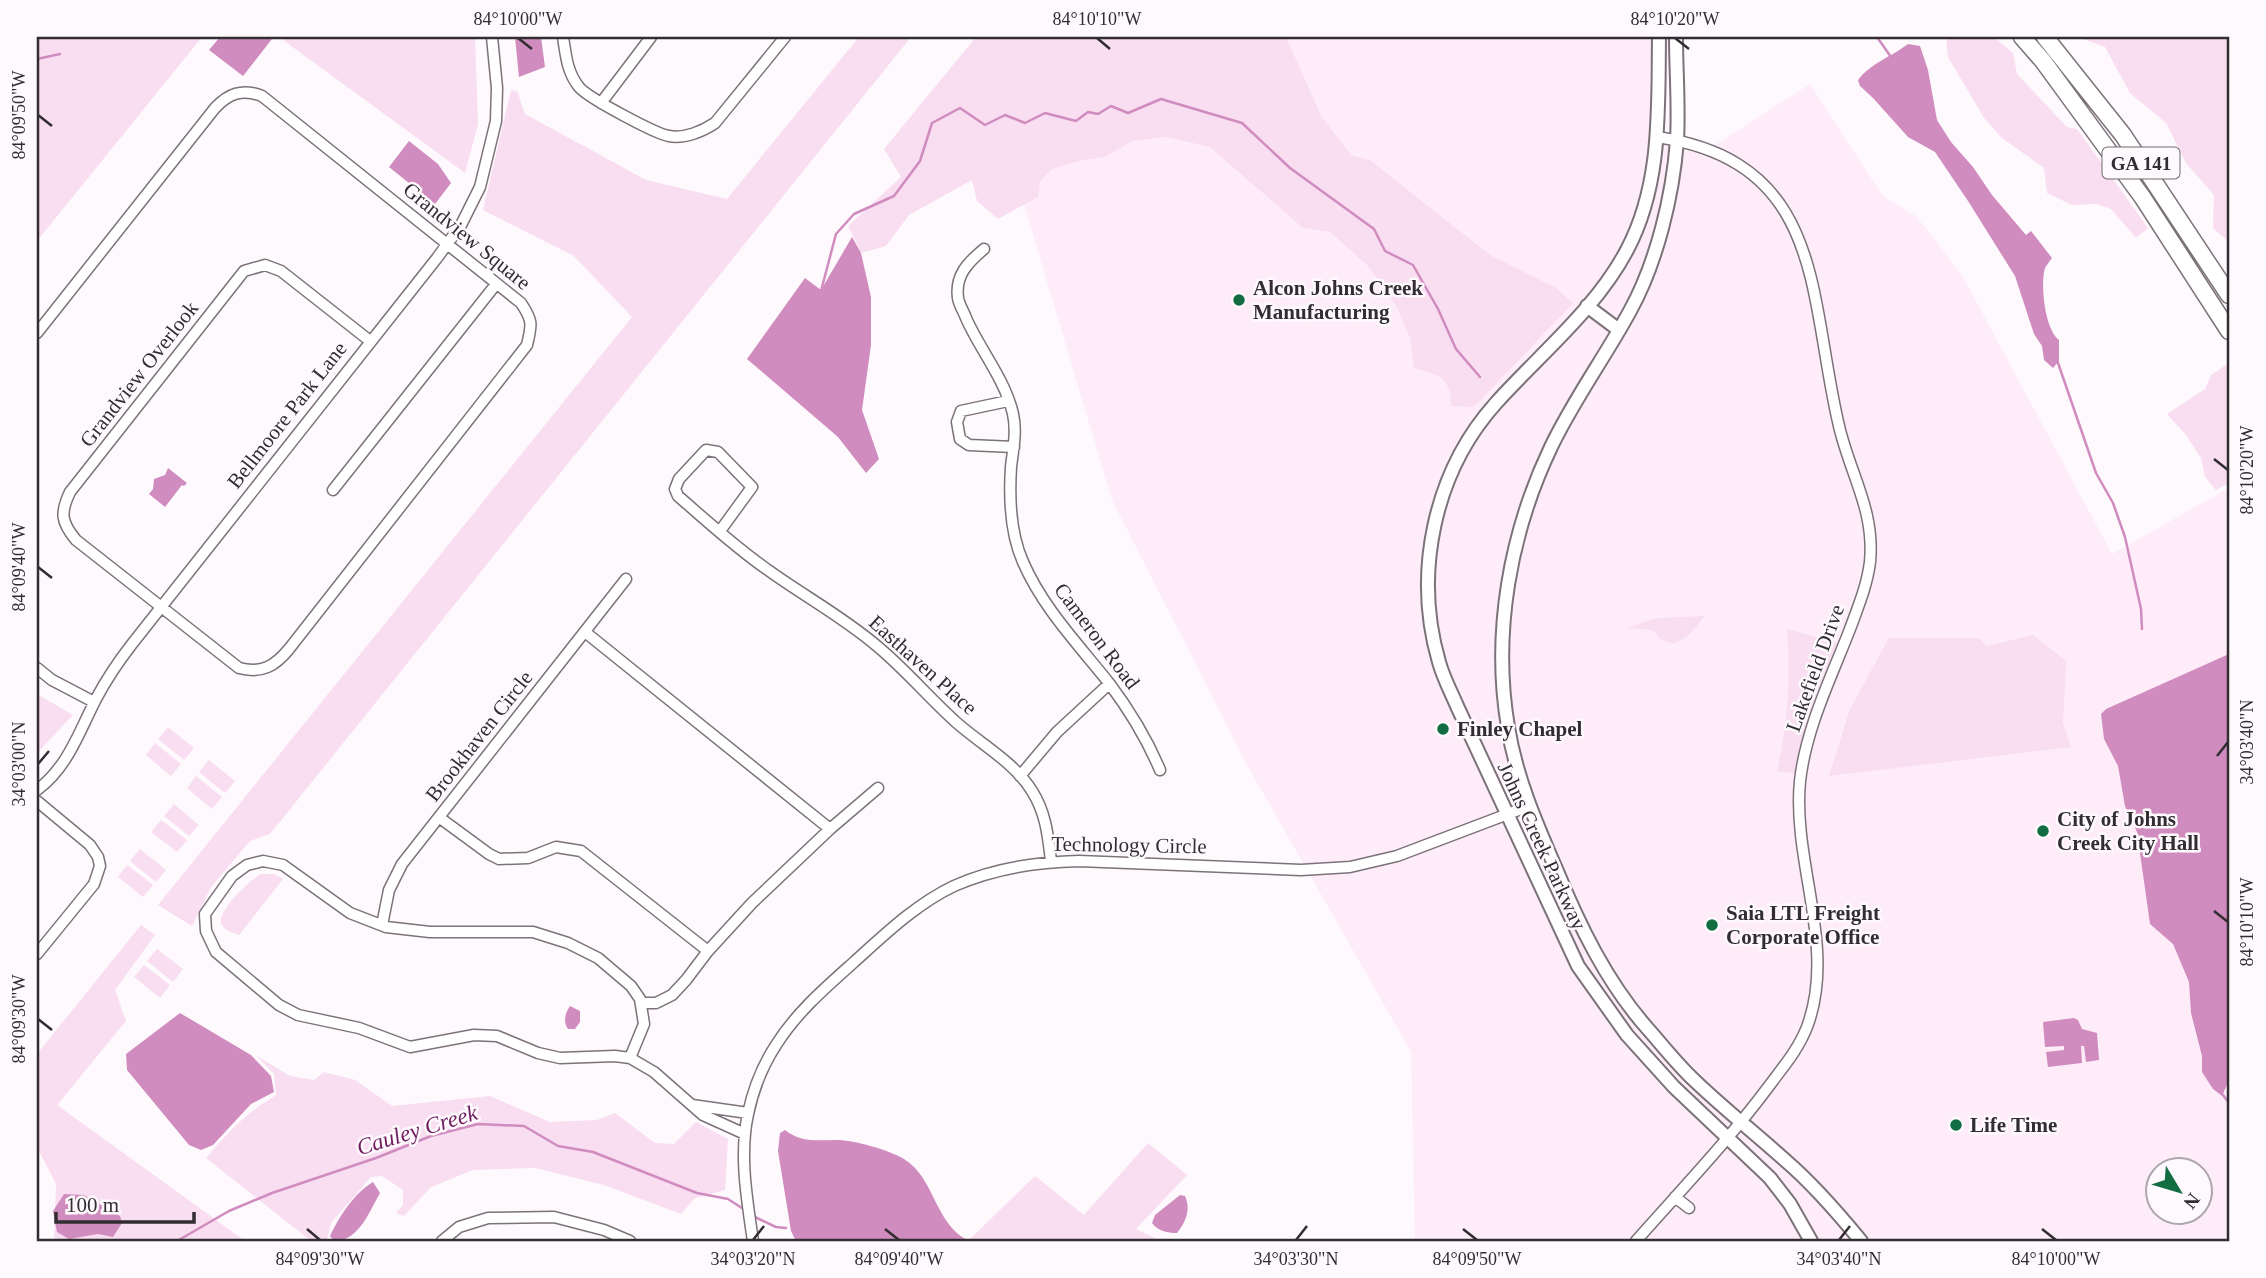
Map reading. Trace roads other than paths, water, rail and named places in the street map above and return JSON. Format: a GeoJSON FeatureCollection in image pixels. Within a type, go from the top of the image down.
{"type":"FeatureCollection","features":[{"type":"Feature","properties":{"kind":"highway","name":"GA 141"},"geometry":{"type":"LineString","coordinates":[[2022,37],[2043,61],[2143,198],[2229,331]]}},
{"type":"Feature","properties":{"kind":"highway","name":"GA 141"},"geometry":{"type":"LineString","coordinates":[[2045,37],[2123,135],[2229,295]]}},
{"type":"Feature","properties":{"kind":"street","name":"Bellmoore Park Lane"},"geometry":{"type":"LineString","coordinates":[[37,790],[57,772],[85,725],[110,673],[461,225],[480,187],[496,121],[497,88],[492,37]]}},
{"type":"Feature","properties":{"kind":"street"},"geometry":{"type":"LineString","coordinates":[[563,37],[568,70],[581,89],[601,103],[669,136],[703,131],[715,123],[785,37]]}},
{"type":"Feature","properties":{"kind":"street"},"geometry":{"type":"LineString","coordinates":[[601,103],[651,37]]}},
{"type":"Feature","properties":{"kind":"street","name":"Johns Creek Parkway"},"geometry":{"type":"LineString","coordinates":[[1659,37],[1657,136],[1653,174],[1639,223],[1609,280],[1494,405],[1467,441],[1450,472],[1432,532],[1427,586],[1429,616],[1439,662],[1505,813],[1578,966],[1627,1035],[1650,1061],[1770,1178],[1790,1204],[1811,1241]]}},
{"type":"Feature","properties":{"kind":"street","name":"Johns Creek Parkway"},"geometry":{"type":"LineString","coordinates":[[1676,37],[1677,139],[1668,203],[1661,228],[1636,297],[1550,447],[1531,494],[1513,552],[1500,657],[1508,729],[1529,806],[1571,906],[1601,964],[1644,1025],[1692,1077],[1821,1195],[1861,1241]]}},
{"type":"Feature","properties":{"kind":"street","name":"Grandview Square"},"geometry":{"type":"LineString","coordinates":[[37,333],[215,108],[226,96],[255,93],[521,303],[531,317],[532,327],[527,345],[273,666],[257,670],[239,668],[162,607]]}},
{"type":"Feature","properties":{"kind":"street","name":"Lakefield Drive"},"geometry":{"type":"LineString","coordinates":[[1636,1241],[1741,1122],[1796,1050],[1814,1002],[1818,960],[1800,829],[1801,779],[1811,730],[1864,591],[1870,562],[1870,534],[1863,497],[1839,428],[1807,261],[1793,223],[1772,191],[1741,165],[1706,147],[1657,136]]}},
{"type":"Feature","properties":{"kind":"street","name":"Cameron Road"},"geometry":{"type":"LineString","coordinates":[[984,249],[966,264],[959,280],[958,300],[1013,414],[1011,517],[1022,561],[1052,613],[1109,684],[1148,742],[1160,770]]}},
{"type":"Feature","properties":{"kind":"street","name":"Grandview Overlook"},"geometry":{"type":"LineString","coordinates":[[162,607],[76,540],[64,526],[65,502],[76,485],[244,271],[265,265],[281,271],[370,341]]}},
{"type":"Feature","properties":{"kind":"street"},"geometry":{"type":"LineString","coordinates":[[333,490],[493,288]]}},
{"type":"Feature","properties":{"kind":"street"},"geometry":{"type":"LineString","coordinates":[[1587,306],[1619,330]]}},
{"type":"Feature","properties":{"kind":"street"},"geometry":{"type":"LineString","coordinates":[[1008,401],[961,411],[957,422],[960,439],[969,445],[1014,447]]}},
{"type":"Feature","properties":{"kind":"street","name":"Easthaven Place"},"geometry":{"type":"LineString","coordinates":[[720,531],[752,487],[718,452],[706,450],[679,479],[675,489],[678,496],[720,531],[767,570],[876,644],[906,670],[933,701],[1007,762],[1030,788],[1046,822],[1051,862]]}},
{"type":"Feature","properties":{"kind":"street","name":"Brookhaven Circle"},"geometry":{"type":"LineString","coordinates":[[382,925],[388,890],[396,874],[626,579]]}},
{"type":"Feature","properties":{"kind":"street"},"geometry":{"type":"LineString","coordinates":[[585,632],[830,829]]}},
{"type":"Feature","properties":{"kind":"street"},"geometry":{"type":"LineString","coordinates":[[37,668],[52,680],[94,702]]}},
{"type":"Feature","properties":{"kind":"street"},"geometry":{"type":"LineString","coordinates":[[1020,776],[1057,732],[1109,684]]}},
{"type":"Feature","properties":{"kind":"street"},"geometry":{"type":"LineString","coordinates":[[641,1003],[656,1003],[672,995],[752,903],[878,788]]}},
{"type":"Feature","properties":{"kind":"street"},"geometry":{"type":"LineString","coordinates":[[37,801],[90,845],[100,866],[94,884],[37,954]]}},
{"type":"Feature","properties":{"kind":"street","name":"Technology Circle"},"geometry":{"type":"LineString","coordinates":[[754,1241],[745,1176],[745,1134],[755,1088],[769,1057],[796,1017],[893,927],[953,886],[996,870],[1051,862],[1301,870],[1338,868],[1396,856],[1529,806]]}},
{"type":"Feature","properties":{"kind":"street"},"geometry":{"type":"LineString","coordinates":[[440,818],[499,859],[528,858],[541,851],[556,848],[580,851],[708,951]]}},
{"type":"Feature","properties":{"kind":"street"},"geometry":{"type":"LineString","coordinates":[[630,1058],[644,1024],[641,1003],[631,986],[598,958],[568,943],[533,932],[430,932],[382,925],[349,913],[284,865],[263,861],[247,865],[232,876],[205,914],[206,931],[216,952],[279,1005],[298,1015],[359,1028],[410,1047],[474,1035],[497,1036],[538,1053],[560,1058],[630,1058],[654,1072],[703,1115],[745,1134]]}},
{"type":"Feature","properties":{"kind":"street"},"geometry":{"type":"LineString","coordinates":[[692,1105],[748,1113]]}},
{"type":"Feature","properties":{"kind":"street"},"geometry":{"type":"LineString","coordinates":[[713,1120],[716,1109]]}},
{"type":"Feature","properties":{"kind":"street"},"geometry":{"type":"LineString","coordinates":[[1675,1197],[1689,1208]]}},
{"type":"Feature","properties":{"kind":"street"},"geometry":{"type":"LineString","coordinates":[[442,1241],[459,1227],[488,1218],[554,1217],[604,1230],[630,1241]]}},
{"type":"Feature","properties":{"kind":"street"},"geometry":{"type":"LineString","coordinates":[[602,1241],[604,1230]]}},
{"type":"Feature","properties":{"kind":"waterway"},"geometry":{"type":"LineString","coordinates":[[1877,37],[1891,57]]}},
{"type":"Feature","properties":{"kind":"waterway"},"geometry":{"type":"LineString","coordinates":[[37,59],[60,54]]}},
{"type":"Feature","properties":{"kind":"waterway"},"geometry":{"type":"LineString","coordinates":[[821,291],[836,234],[854,214],[894,196],[920,161],[932,123],[960,108],[985,125],[1005,115],[1025,123],[1045,113],[1076,121],[1088,112],[1098,114],[1111,106],[1128,113],[1161,99],[1242,123],[1290,168],[1374,229],[1385,251],[1413,265],[1438,309],[1456,349],[1480,377]]}},
{"type":"Feature","properties":{"kind":"waterway"},"geometry":{"type":"LineString","coordinates":[[2057,360],[2096,473],[2113,503],[2125,537],[2141,609],[2142,629]]}},
{"type":"Feature","properties":{"kind":"waterway"},"geometry":{"type":"LineString","coordinates":[[2223,1095],[2229,1103]]}},
{"type":"Feature","properties":{"kind":"waterway","name":"Cauley Creek"},"geometry":{"type":"LineString","coordinates":[[177,1241],[229,1211],[272,1193],[376,1158],[431,1136],[478,1124],[524,1126],[558,1146],[593,1152],[697,1193],[728,1199],[745,1210]]}},
{"type":"Feature","properties":{"kind":"waterway","name":"Cauley Creek"},"geometry":{"type":"LineString","coordinates":[[753,1216],[776,1227],[786,1228]]}},
{"type":"Feature","properties":{"kind":"place","name":"Alcon Johns Creek Manufacturing"},"geometry":{"type":"Point","coordinates":[1239,300]}},
{"type":"Feature","properties":{"kind":"place","name":"Finley Chapel"},"geometry":{"type":"Point","coordinates":[1443,729]}},
{"type":"Feature","properties":{"kind":"place","name":"City of Johns Creek City Hall"},"geometry":{"type":"Point","coordinates":[2043,831]}},
{"type":"Feature","properties":{"kind":"place","name":"Saia LTL Freight Corporate Office"},"geometry":{"type":"Point","coordinates":[1712,925]}},
{"type":"Feature","properties":{"kind":"place","name":"Life Time"},"geometry":{"type":"Point","coordinates":[1956,1125]}}]}
